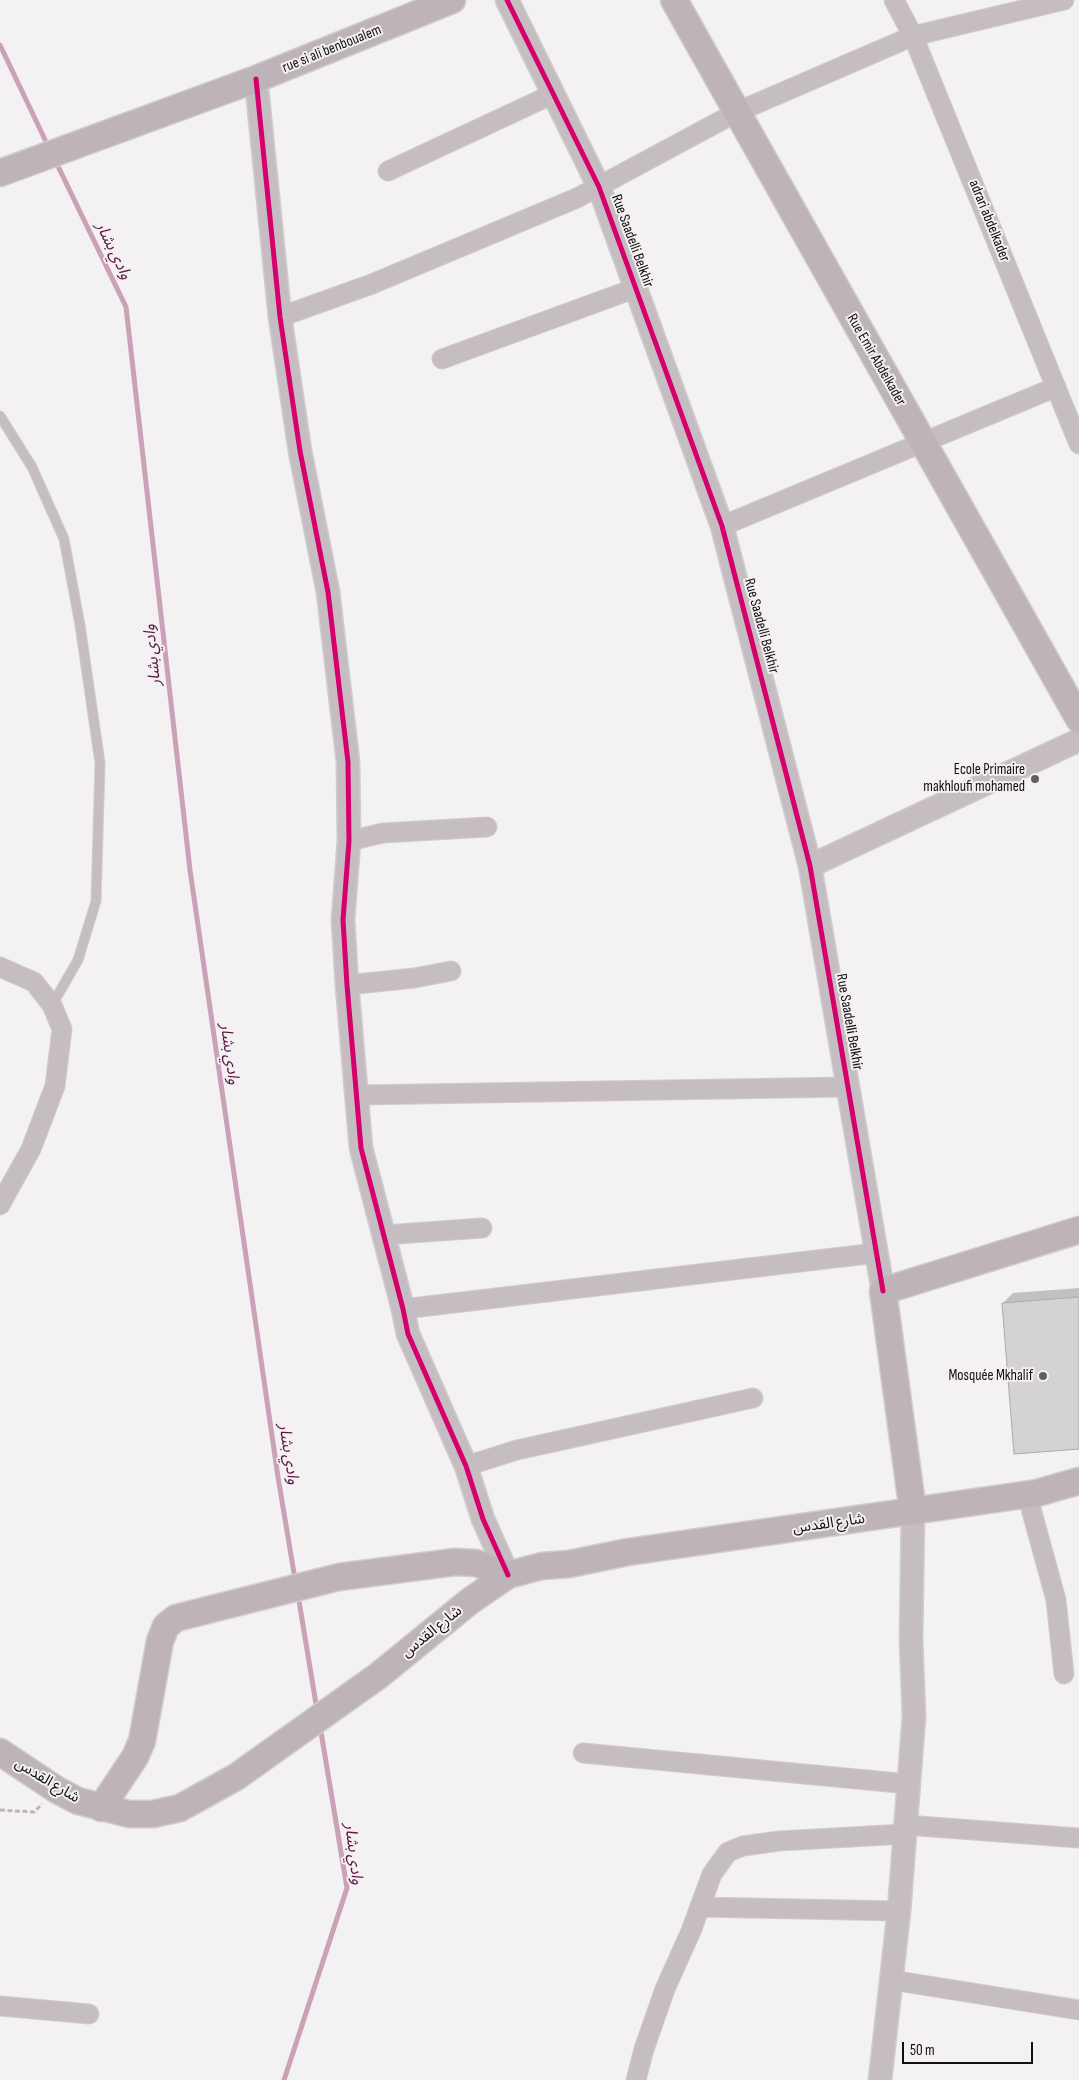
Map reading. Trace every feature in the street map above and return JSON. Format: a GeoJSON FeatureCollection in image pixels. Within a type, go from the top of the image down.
{"type":"FeatureCollection","features":[{"type":"Feature","properties":{"kind":"main road","name":"rue si ali benboualem"},"geometry":{"type":"LineString","coordinates":[[0,173],[256,79],[452,0]]}},
{"type":"Feature","properties":{"kind":"main road","name":"Rue Emir Abdelkader"},"geometry":{"type":"LineString","coordinates":[[674,0],[1079,719]]}},
{"type":"Feature","properties":{"kind":"main road"},"geometry":{"type":"LineString","coordinates":[[914,1512],[883,1291],[1079,1230]]}},
{"type":"Feature","properties":{"kind":"main road","name":"شارع القدس"},"geometry":{"type":"LineString","coordinates":[[0,1752],[57,1790],[78,1801],[129,1814],[153,1814],[180,1808],[236,1777],[378,1676],[470,1601],[508,1575],[542,1566],[569,1564],[628,1552],[914,1512],[1027,1494],[1079,1481]]}},
{"type":"Feature","properties":{"kind":"main road"},"geometry":{"type":"LineString","coordinates":[[101,1808],[135,1757],[142,1741],[160,1641],[166,1626],[176,1618],[339,1577],[455,1562],[476,1563],[508,1575]]}},
{"type":"Feature","properties":{"kind":"street","name":"Rue Saadelli Belkhir"},"geometry":{"type":"LineString","coordinates":[[507,0],[599,187],[722,526],[810,866],[883,1291]]}},
{"type":"Feature","properties":{"kind":"street","name":"adrari abdelkader"},"geometry":{"type":"LineString","coordinates":[[894,0],[914,36],[1079,444]]}},
{"type":"Feature","properties":{"kind":"street"},"geometry":{"type":"LineString","coordinates":[[280,317],[372,284],[599,187],[737,112],[914,36],[1064,0]]}},
{"type":"Feature","properties":{"kind":"street"},"geometry":{"type":"LineString","coordinates":[[256,79],[280,317],[300,451],[328,592],[348,762],[349,841],[343,920],[361,1148],[408,1334],[466,1466],[483,1519],[508,1575]]}},
{"type":"Feature","properties":{"kind":"street"},"geometry":{"type":"LineString","coordinates":[[388,171],[554,94]]}},
{"type":"Feature","properties":{"kind":"street"},"geometry":{"type":"LineString","coordinates":[[442,359],[636,288]]}},
{"type":"Feature","properties":{"kind":"street"},"geometry":{"type":"LineString","coordinates":[[722,526],[1056,387]]}},
{"type":"Feature","properties":{"kind":"street"},"geometry":{"type":"LineString","coordinates":[[810,866],[1079,740]]}},
{"type":"Feature","properties":{"kind":"street"},"geometry":{"type":"LineString","coordinates":[[349,841],[383,833],[487,827]]}},
{"type":"Feature","properties":{"kind":"street"},"geometry":{"type":"LineString","coordinates":[[0,967],[34,982],[52,1004],[62,1029],[55,1086],[31,1149],[0,1204]]}},
{"type":"Feature","properties":{"kind":"street"},"geometry":{"type":"LineString","coordinates":[[347,985],[414,978],[451,971]]}},
{"type":"Feature","properties":{"kind":"street"},"geometry":{"type":"LineString","coordinates":[[357,1095],[848,1087]]}},
{"type":"Feature","properties":{"kind":"street"},"geometry":{"type":"LineString","coordinates":[[384,1235],[482,1228]]}},
{"type":"Feature","properties":{"kind":"street"},"geometry":{"type":"LineString","coordinates":[[403,1309],[876,1253]]}},
{"type":"Feature","properties":{"kind":"street"},"geometry":{"type":"LineString","coordinates":[[466,1466],[517,1450],[753,1398]]}},
{"type":"Feature","properties":{"kind":"street"},"geometry":{"type":"LineString","coordinates":[[1027,1494],[1056,1600],[1064,1674]]}},
{"type":"Feature","properties":{"kind":"street"},"geometry":{"type":"LineString","coordinates":[[880,2080],[898,1911],[914,1716],[911,1640],[914,1512]]}},
{"type":"Feature","properties":{"kind":"street"},"geometry":{"type":"LineString","coordinates":[[583,1753],[908,1784]]}},
{"type":"Feature","properties":{"kind":"street"},"geometry":{"type":"LineString","coordinates":[[636,2080],[652,2024],[712,1874],[728,1852],[743,1846],[780,1841],[905,1830],[1079,1838]]}},
{"type":"Feature","properties":{"kind":"street"},"geometry":{"type":"LineString","coordinates":[[700,1907],[898,1911]]}},
{"type":"Feature","properties":{"kind":"street"},"geometry":{"type":"LineString","coordinates":[[891,1980],[1079,2010]]}},
{"type":"Feature","properties":{"kind":"street"},"geometry":{"type":"LineString","coordinates":[[0,2006],[89,2014]]}},
{"type":"Feature","properties":{"kind":"lane"},"geometry":{"type":"LineString","coordinates":[[0,416],[32,467],[64,539],[80,625],[100,763],[96,901],[78,960],[52,1004]]}},
{"type":"Feature","properties":{"kind":"path"},"geometry":{"type":"LineString","coordinates":[[0,1810],[34,1812],[57,1790]]}},
{"type":"Feature","properties":{"kind":"building","name":"Mosquée Mkhalif"},"geometry":{"type":"Polygon","coordinates":[[[1079,1297],[1079,1449],[1014,1454],[1002,1303],[1079,1297]]]}},
{"type":"Feature","properties":{"kind":"waterway","name":"وادي بشار"},"geometry":{"type":"LineString","coordinates":[[0,45],[48,146]]}},
{"type":"Feature","properties":{"kind":"waterway","name":"وادي بشار"},"geometry":{"type":"LineString","coordinates":[[55,160],[126,307],[190,870],[278,1477],[295,1579]]}},
{"type":"Feature","properties":{"kind":"waterway","name":"وادي بشار"},"geometry":{"type":"LineString","coordinates":[[298,1595],[317,1710]]}},
{"type":"Feature","properties":{"kind":"waterway","name":"وادي بشار"},"geometry":{"type":"LineString","coordinates":[[284,2080],[347,1888],[320,1726]]}},
{"type":"Feature","properties":{"kind":"cycle path"},"geometry":{"type":"LineString","coordinates":[[507,0],[599,187],[722,526],[810,866],[883,1291]]}},
{"type":"Feature","properties":{"kind":"cycle path"},"geometry":{"type":"LineString","coordinates":[[256,79],[280,317],[300,451],[328,592],[348,762],[349,841],[343,920],[361,1148],[408,1334],[466,1466],[483,1519],[508,1575]]}},
{"type":"Feature","properties":{"kind":"place","name":"Ecole Primaire makhloufi mohamed"},"geometry":{"type":"Point","coordinates":[1035,779]}},
{"type":"Feature","properties":{"kind":"place","name":"Mosquée Mkhalif"},"geometry":{"type":"Point","coordinates":[1043,1376]}}]}
